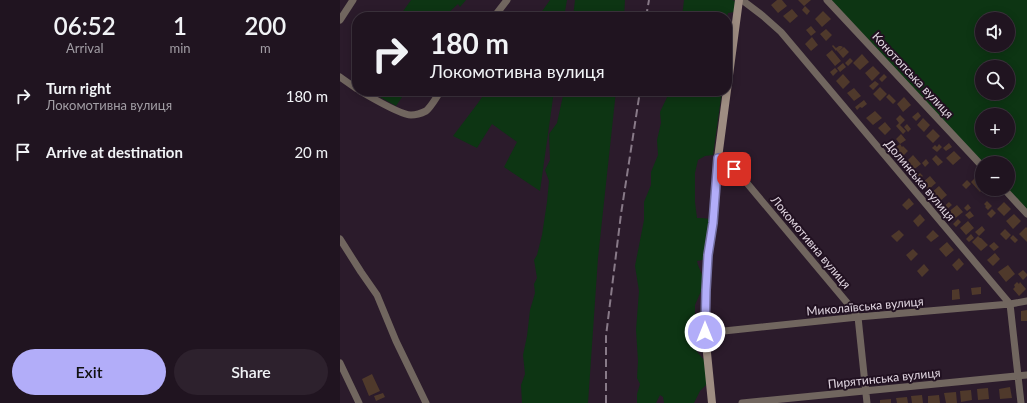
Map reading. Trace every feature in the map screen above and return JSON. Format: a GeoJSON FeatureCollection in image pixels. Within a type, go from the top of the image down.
{"type":"FeatureCollection","features":[{"type":"Feature","properties":{"kind":"street"},"geometry":{"type":"LineString","coordinates":[[340,20],[353,0]]}},
{"type":"Feature","properties":{"kind":"street"},"geometry":{"type":"LineString","coordinates":[[498,12],[507,0]]}},
{"type":"Feature","properties":{"kind":"street"},"geometry":{"type":"LineString","coordinates":[[732,53],[739,0]]}},
{"type":"Feature","properties":{"kind":"street","name":"Долинська вулиця"},"geometry":{"type":"LineString","coordinates":[[742,0],[781,32],[1010,304]]}},
{"type":"Feature","properties":{"kind":"street","name":"Конотопська вулиця"},"geometry":{"type":"LineString","coordinates":[[827,0],[975,159]]}},
{"type":"Feature","properties":{"kind":"street"},"geometry":{"type":"LineString","coordinates":[[340,77],[352,85]]}},
{"type":"Feature","properties":{"kind":"street"},"geometry":{"type":"LineString","coordinates":[[369,96],[385,105],[409,115],[426,111],[438,96]]}},
{"type":"Feature","properties":{"kind":"street"},"geometry":{"type":"LineString","coordinates":[[712,403],[705,332],[706,283],[708,255],[713,223],[718,158],[726,96]]}},
{"type":"Feature","properties":{"kind":"street","name":"Локомотивна вулиця"},"geometry":{"type":"LineString","coordinates":[[718,158],[728,163],[741,176],[849,304],[858,317],[867,403]]}},
{"type":"Feature","properties":{"kind":"street"},"geometry":{"type":"LineString","coordinates":[[1010,196],[1027,214]]}},
{"type":"Feature","properties":{"kind":"street"},"geometry":{"type":"LineString","coordinates":[[340,239],[377,295],[396,341],[426,403]]}},
{"type":"Feature","properties":{"kind":"street","name":"Миколаївська вулиця"},"geometry":{"type":"LineString","coordinates":[[705,332],[1010,304],[1027,301]]}},
{"type":"Feature","properties":{"kind":"street"},"geometry":{"type":"LineString","coordinates":[[1010,304],[1021,403]]}},
{"type":"Feature","properties":{"kind":"street"},"geometry":{"type":"LineString","coordinates":[[340,363],[359,403]]}},
{"type":"Feature","properties":{"kind":"street","name":"Пирятинська вулиця"},"geometry":{"type":"LineString","coordinates":[[742,403],[1027,375]]}},
{"type":"Feature","properties":{"kind":"green space"},"geometry":{"type":"Polygon","coordinates":[[[411,0],[466,0],[460,7],[458,4],[449,12],[403,12],[411,0]]]}},
{"type":"Feature","properties":{"kind":"green space"},"geometry":{"type":"Polygon","coordinates":[[[550,0],[567,0],[565,12],[542,12],[550,0]]]}},
{"type":"Feature","properties":{"kind":"green space"},"geometry":{"type":"Polygon","coordinates":[[[575,0],[625,0],[624,12],[574,12],[575,0]]]}},
{"type":"Feature","properties":{"kind":"green space"},"geometry":{"type":"Polygon","coordinates":[[[684,0],[735,1],[734,12],[683,12],[684,0]]]}},
{"type":"Feature","properties":{"kind":"green space"},"geometry":{"type":"Polygon","coordinates":[[[831,0],[1027,0],[1027,210],[1014,196],[1015,156],[976,156],[831,0]]]}},
{"type":"Feature","properties":{"kind":"green space"},"geometry":{"type":"Polygon","coordinates":[[[378,96],[403,96],[396,106],[378,96]]]}},
{"type":"Feature","properties":{"kind":"green space"},"geometry":{"type":"Polygon","coordinates":[[[483,96],[553,96],[540,191],[504,167],[517,142],[492,124],[477,148],[453,136],[483,96]]]}},
{"type":"Feature","properties":{"kind":"green space"},"geometry":{"type":"Polygon","coordinates":[[[563,96],[615,96],[598,258],[588,403],[522,403],[521,385],[525,374],[523,355],[530,310],[535,293],[534,284],[537,278],[534,260],[537,255],[542,235],[547,202],[549,181],[545,170],[550,160],[549,134],[557,123],[563,96]]]}},
{"type":"Feature","properties":{"kind":"green space"},"geometry":{"type":"Polygon","coordinates":[[[668,96],[721,96],[713,155],[705,156],[698,160],[695,173],[695,202],[697,218],[710,219],[707,259],[697,261],[705,282],[695,305],[695,317],[691,324],[694,338],[694,348],[704,360],[708,383],[700,391],[694,403],[664,403],[663,397],[660,395],[656,403],[637,403],[637,394],[640,384],[637,378],[638,361],[636,330],[639,291],[635,266],[644,220],[644,202],[651,185],[651,172],[658,155],[657,140],[661,123],[660,112],[668,96]]]}},
{"type":"Feature","properties":{"kind":"building"},"geometry":{"type":"Polygon","coordinates":[[[777,0],[782,0],[787,6],[778,13],[771,5],[777,0]]]}},
{"type":"Feature","properties":{"kind":"building"},"geometry":{"type":"Polygon","coordinates":[[[798,0],[811,0],[804,6],[798,0]]]}},
{"type":"Feature","properties":{"kind":"building"},"geometry":{"type":"Polygon","coordinates":[[[805,6],[810,11],[807,15],[802,10],[805,6]]]}},
{"type":"Feature","properties":{"kind":"building"},"geometry":{"type":"Polygon","coordinates":[[[792,9],[798,16],[790,23],[783,16],[792,9]]]}},
{"type":"Feature","properties":{"kind":"building"},"geometry":{"type":"Polygon","coordinates":[[[823,11],[831,19],[822,27],[815,19],[823,11]]]}},
{"type":"Feature","properties":{"kind":"building"},"geometry":{"type":"Polygon","coordinates":[[[811,26],[816,32],[811,36],[806,30],[811,26]]]}},
{"type":"Feature","properties":{"kind":"building"},"geometry":{"type":"Polygon","coordinates":[[[826,29],[832,35],[826,41],[820,34],[826,29]]]}},
{"type":"Feature","properties":{"kind":"building"},"geometry":{"type":"Polygon","coordinates":[[[812,37],[818,45],[811,51],[805,44],[812,37]]]}},
{"type":"Feature","properties":{"kind":"building"},"geometry":{"type":"Polygon","coordinates":[[[833,45],[836,48],[839,46],[843,47],[838,52],[832,46],[833,45]]]}},
{"type":"Feature","properties":{"kind":"building"},"geometry":{"type":"Polygon","coordinates":[[[844,47],[849,52],[843,58],[838,52],[844,47]]]}},
{"type":"Feature","properties":{"kind":"building"},"geometry":{"type":"Polygon","coordinates":[[[832,50],[841,61],[835,66],[826,55],[832,50]]]}},
{"type":"Feature","properties":{"kind":"building"},"geometry":{"type":"Polygon","coordinates":[[[862,54],[869,62],[860,70],[853,63],[862,54]]]}},
{"type":"Feature","properties":{"kind":"building"},"geometry":{"type":"Polygon","coordinates":[[[850,58],[853,61],[848,66],[845,63],[850,58]]]}},
{"type":"Feature","properties":{"kind":"building"},"geometry":{"type":"Polygon","coordinates":[[[843,63],[846,67],[840,72],[837,68],[843,63]]]}},
{"type":"Feature","properties":{"kind":"building"},"geometry":{"type":"Polygon","coordinates":[[[873,66],[880,73],[872,81],[865,73],[873,66]]]}},
{"type":"Feature","properties":{"kind":"building"},"geometry":{"type":"Polygon","coordinates":[[[835,68],[838,71],[833,76],[830,72],[835,68]]]}},
{"type":"Feature","properties":{"kind":"building"},"geometry":{"type":"Polygon","coordinates":[[[843,74],[850,82],[843,89],[836,81],[843,74]]]}},
{"type":"Feature","properties":{"kind":"building"},"geometry":{"type":"Polygon","coordinates":[[[884,74],[887,77],[882,82],[879,79],[884,74]]]}},
{"type":"Feature","properties":{"kind":"building"},"geometry":{"type":"Polygon","coordinates":[[[875,81],[879,84],[873,90],[869,86],[875,81]]]}},
{"type":"Feature","properties":{"kind":"building"},"geometry":{"type":"Polygon","coordinates":[[[880,87],[887,94],[880,101],[873,94],[880,87]]]}},
{"type":"Feature","properties":{"kind":"building"},"geometry":{"type":"Polygon","coordinates":[[[854,88],[861,96],[854,101],[847,93],[854,88]]]}},
{"type":"Feature","properties":{"kind":"building"},"geometry":{"type":"Polygon","coordinates":[[[889,94],[896,101],[893,104],[886,97],[889,94]]]}},
{"type":"Feature","properties":{"kind":"building"},"geometry":{"type":"Polygon","coordinates":[[[904,97],[911,105],[903,112],[897,104],[904,97]]]}},
{"type":"Feature","properties":{"kind":"building"},"geometry":{"type":"Polygon","coordinates":[[[864,100],[867,104],[857,110],[855,107],[864,100]]]}},
{"type":"Feature","properties":{"kind":"building"},"geometry":{"type":"Polygon","coordinates":[[[875,111],[882,118],[873,125],[866,118],[875,111]]]}},
{"type":"Feature","properties":{"kind":"building"},"geometry":{"type":"Polygon","coordinates":[[[918,112],[921,116],[916,121],[912,117],[918,112]]]}},
{"type":"Feature","properties":{"kind":"building"},"geometry":{"type":"Polygon","coordinates":[[[900,115],[905,120],[900,125],[906,131],[903,134],[896,126],[899,123],[896,119],[900,115]]]}},
{"type":"Feature","properties":{"kind":"building"},"geometry":{"type":"Polygon","coordinates":[[[923,118],[930,125],[924,132],[917,125],[923,118]]]}},
{"type":"Feature","properties":{"kind":"building"},"geometry":{"type":"Polygon","coordinates":[[[885,122],[891,129],[885,135],[878,128],[885,122]]]}},
{"type":"Feature","properties":{"kind":"building"},"geometry":{"type":"Polygon","coordinates":[[[907,124],[911,129],[908,132],[904,127],[907,124]]]}},
{"type":"Feature","properties":{"kind":"building"},"geometry":{"type":"Polygon","coordinates":[[[933,129],[940,136],[933,143],[926,136],[933,129]]]}},
{"type":"Feature","properties":{"kind":"building"},"geometry":{"type":"Polygon","coordinates":[[[901,134],[906,140],[900,144],[896,139],[901,134]]]}},
{"type":"Feature","properties":{"kind":"building"},"geometry":{"type":"Polygon","coordinates":[[[949,143],[952,147],[946,151],[943,148],[949,143]]]}},
{"type":"Feature","properties":{"kind":"building"},"geometry":{"type":"Polygon","coordinates":[[[900,144],[908,151],[901,158],[894,149],[900,144]]]}},
{"type":"Feature","properties":{"kind":"building"},"geometry":{"type":"Polygon","coordinates":[[[939,144],[942,147],[937,152],[932,148],[935,145],[937,147],[939,144]]]}},
{"type":"Feature","properties":{"kind":"building"},"geometry":{"type":"Polygon","coordinates":[[[954,151],[961,158],[953,165],[946,158],[954,151]]]}},
{"type":"Feature","properties":{"kind":"building"},"geometry":{"type":"Polygon","coordinates":[[[913,155],[921,164],[912,171],[905,163],[913,155]]]}},
{"type":"Feature","properties":{"kind":"building"},"geometry":{"type":"Polygon","coordinates":[[[936,155],[943,162],[938,166],[932,159],[936,155]]]}},
{"type":"Feature","properties":{"kind":"building"},"geometry":{"type":"Polygon","coordinates":[[[926,159],[929,163],[925,167],[922,163],[926,159]]]}},
{"type":"Feature","properties":{"kind":"building"},"geometry":{"type":"Polygon","coordinates":[[[916,170],[919,174],[914,178],[911,174],[916,170]]]}},
{"type":"Feature","properties":{"kind":"building"},"geometry":{"type":"Polygon","coordinates":[[[920,173],[923,176],[917,181],[914,179],[920,173]]]}},
{"type":"Feature","properties":{"kind":"building"},"geometry":{"type":"Polygon","coordinates":[[[930,176],[936,183],[928,190],[922,183],[930,176]]]}},
{"type":"Feature","properties":{"kind":"building"},"geometry":{"type":"Polygon","coordinates":[[[975,178],[975,186],[971,182],[975,178]]]}},
{"type":"Feature","properties":{"kind":"building"},"geometry":{"type":"Polygon","coordinates":[[[967,180],[971,184],[966,189],[962,185],[967,180]]]}},
{"type":"Feature","properties":{"kind":"building"},"geometry":{"type":"Polygon","coordinates":[[[939,186],[947,195],[938,203],[930,194],[939,186]]]}},
{"type":"Feature","properties":{"kind":"building"},"geometry":{"type":"Polygon","coordinates":[[[909,198],[914,204],[907,210],[902,205],[909,198]]]}},
{"type":"Feature","properties":{"kind":"building"},"geometry":{"type":"Polygon","coordinates":[[[987,201],[992,206],[988,210],[984,204],[987,201]]]}},
{"type":"Feature","properties":{"kind":"building"},"geometry":{"type":"Polygon","coordinates":[[[949,202],[952,205],[945,211],[942,208],[949,202]]]}},
{"type":"Feature","properties":{"kind":"building"},"geometry":{"type":"Polygon","coordinates":[[[1004,202],[1011,209],[1004,216],[997,209],[1004,202]]]}},
{"type":"Feature","properties":{"kind":"building"},"geometry":{"type":"Polygon","coordinates":[[[968,204],[971,208],[967,211],[964,208],[968,204]]]}},
{"type":"Feature","properties":{"kind":"building"},"geometry":{"type":"Polygon","coordinates":[[[957,205],[963,212],[953,220],[947,213],[957,205]]]}},
{"type":"Feature","properties":{"kind":"building"},"geometry":{"type":"Polygon","coordinates":[[[992,209],[996,213],[991,218],[987,214],[992,209]]]}},
{"type":"Feature","properties":{"kind":"building"},"geometry":{"type":"Polygon","coordinates":[[[970,211],[974,216],[969,219],[965,215],[970,211]]]}},
{"type":"Feature","properties":{"kind":"building"},"geometry":{"type":"Polygon","coordinates":[[[920,214],[925,220],[918,227],[913,221],[920,214]]]}},
{"type":"Feature","properties":{"kind":"building"},"geometry":{"type":"Polygon","coordinates":[[[1014,214],[1021,221],[1013,229],[1006,221],[1014,214]]]}},
{"type":"Feature","properties":{"kind":"building"},"geometry":{"type":"Polygon","coordinates":[[[958,219],[961,222],[956,227],[953,224],[958,219]]]}},
{"type":"Feature","properties":{"kind":"building"},"geometry":{"type":"Polygon","coordinates":[[[968,221],[974,228],[966,235],[960,228],[968,221]]]}},
{"type":"Feature","properties":{"kind":"building"},"geometry":{"type":"Polygon","coordinates":[[[982,226],[985,230],[979,236],[975,232],[982,226]]]}},
{"type":"Feature","properties":{"kind":"building"},"geometry":{"type":"Polygon","coordinates":[[[1026,227],[1027,228],[1027,242],[1019,234],[1026,227]]]}},
{"type":"Feature","properties":{"kind":"building"},"geometry":{"type":"Polygon","coordinates":[[[1005,229],[1011,235],[1006,240],[1000,234],[1005,229]]]}},
{"type":"Feature","properties":{"kind":"building"},"geometry":{"type":"Polygon","coordinates":[[[899,230],[904,235],[897,242],[891,236],[899,230]]]}},
{"type":"Feature","properties":{"kind":"building"},"geometry":{"type":"Polygon","coordinates":[[[933,230],[939,236],[931,242],[926,237],[933,230]]]}},
{"type":"Feature","properties":{"kind":"building"},"geometry":{"type":"Polygon","coordinates":[[[971,234],[974,238],[969,242],[966,239],[971,234]]]}},
{"type":"Feature","properties":{"kind":"building"},"geometry":{"type":"Polygon","coordinates":[[[1013,235],[1018,240],[1015,243],[1010,238],[1013,235]]]}},
{"type":"Feature","properties":{"kind":"building"},"geometry":{"type":"Polygon","coordinates":[[[978,236],[988,245],[981,251],[972,242],[978,236]]]}},
{"type":"Feature","properties":{"kind":"building"},"geometry":{"type":"Polygon","coordinates":[[[947,242],[954,250],[946,257],[939,249],[947,242]]]}},
{"type":"Feature","properties":{"kind":"building"},"geometry":{"type":"Polygon","coordinates":[[[994,242],[999,247],[994,251],[989,246],[994,242]]]}},
{"type":"Feature","properties":{"kind":"building"},"geometry":{"type":"Polygon","coordinates":[[[913,249],[918,254],[911,261],[906,255],[913,249]]]}},
{"type":"Feature","properties":{"kind":"building"},"geometry":{"type":"Polygon","coordinates":[[[995,253],[1000,259],[993,266],[987,260],[995,253]]]}},
{"type":"Feature","properties":{"kind":"building"},"geometry":{"type":"Polygon","coordinates":[[[959,258],[964,264],[957,271],[952,265],[959,258]]]}},
{"type":"Feature","properties":{"kind":"building"},"geometry":{"type":"Polygon","coordinates":[[[924,264],[929,270],[922,277],[917,271],[924,264]]]}},
{"type":"Feature","properties":{"kind":"building"},"geometry":{"type":"Polygon","coordinates":[[[1008,265],[1015,274],[1006,282],[998,272],[1008,265]]]}},
{"type":"Feature","properties":{"kind":"building"},"geometry":{"type":"Polygon","coordinates":[[[1023,270],[1027,276],[1023,280],[1018,274],[1023,270]]]}},
{"type":"Feature","properties":{"kind":"building"},"geometry":{"type":"Polygon","coordinates":[[[1017,282],[1019,284],[1020,282],[1026,289],[1019,296],[1013,289],[1017,282]]]}},
{"type":"Feature","properties":{"kind":"building"},"geometry":{"type":"Polygon","coordinates":[[[981,287],[981,294],[972,295],[971,288],[981,287]]]}},
{"type":"Feature","properties":{"kind":"building"},"geometry":{"type":"Polygon","coordinates":[[[959,289],[960,299],[952,300],[952,290],[959,289]]]}},
{"type":"Feature","properties":{"kind":"building"},"geometry":{"type":"Polygon","coordinates":[[[1027,310],[1027,321],[1021,321],[1021,311],[1027,310]]]}},
{"type":"Feature","properties":{"kind":"building"},"geometry":{"type":"Polygon","coordinates":[[[372,374],[380,391],[369,396],[362,379],[372,374]]]}},
{"type":"Feature","properties":{"kind":"building"},"geometry":{"type":"Polygon","coordinates":[[[1010,387],[1012,398],[1000,399],[999,389],[1010,387]]]}},
{"type":"Feature","properties":{"kind":"building"},"geometry":{"type":"Polygon","coordinates":[[[988,388],[989,399],[978,400],[977,389],[988,388]]]}},
{"type":"Feature","properties":{"kind":"building"},"geometry":{"type":"Polygon","coordinates":[[[971,390],[972,400],[961,402],[960,391],[971,390]]]}},
{"type":"Feature","properties":{"kind":"building"},"geometry":{"type":"Polygon","coordinates":[[[956,392],[957,403],[946,403],[944,393],[956,392]]]}},
{"type":"Feature","properties":{"kind":"building"},"geometry":{"type":"Polygon","coordinates":[[[383,393],[385,397],[376,401],[374,396],[383,393]]]}},
{"type":"Feature","properties":{"kind":"building"},"geometry":{"type":"Polygon","coordinates":[[[922,395],[923,403],[912,403],[911,396],[922,395]]]}},
{"type":"Feature","properties":{"kind":"building"},"geometry":{"type":"Polygon","coordinates":[[[939,395],[940,403],[928,403],[928,396],[939,395]]]}},
{"type":"Feature","properties":{"kind":"building"},"geometry":{"type":"Polygon","coordinates":[[[907,397],[908,403],[897,403],[896,398],[907,397]]]}},
{"type":"Feature","properties":{"kind":"building"},"geometry":{"type":"Polygon","coordinates":[[[891,399],[891,403],[880,403],[880,400],[891,399]]]}},
{"type":"Feature","properties":{"kind":"railway"},"geometry":{"type":"LineString","coordinates":[[647,12],[649,0]]}},
{"type":"Feature","properties":{"kind":"railway"},"geometry":{"type":"LineString","coordinates":[[606,403],[606,336],[621,214],[639,96]]}},
{"type":"Feature","properties":{"kind":"route"},"geometry":{"type":"LineString","coordinates":[[705,332],[708,255],[713,223],[718,158],[728,163],[734,169]]}}]}
